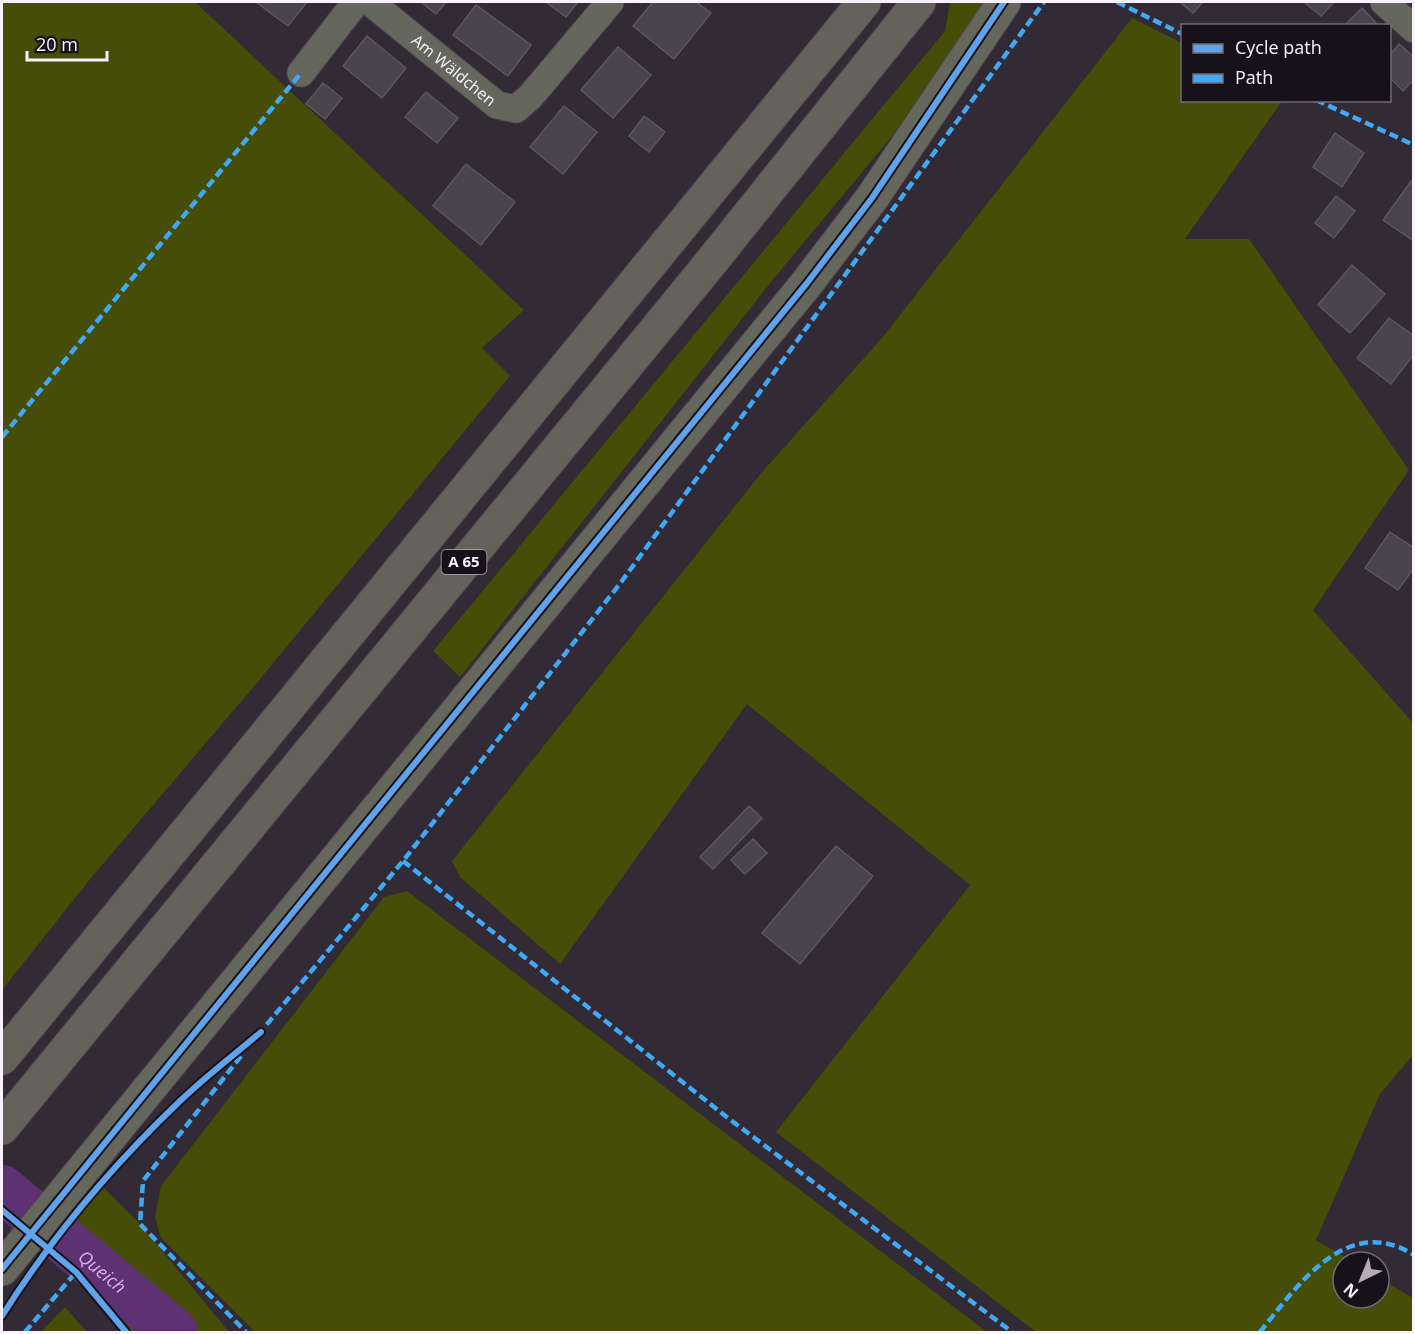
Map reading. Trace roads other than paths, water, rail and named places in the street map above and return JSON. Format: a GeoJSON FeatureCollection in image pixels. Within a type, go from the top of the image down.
{"type":"FeatureCollection","features":[{"type":"Feature","properties":{"kind":"highway","name":"A 65"},"geometry":{"type":"LineString","coordinates":[[2,1058],[864,2]]}},
{"type":"Feature","properties":{"kind":"highway","name":"A 65"},"geometry":{"type":"LineString","coordinates":[[4,1124],[715,257],[920,2]]}},
{"type":"Feature","properties":{"kind":"street"},"geometry":{"type":"LineString","coordinates":[[301,72],[356,2]]}},
{"type":"Feature","properties":{"kind":"street","name":"Am Wäldchen"},"geometry":{"type":"LineString","coordinates":[[370,2],[497,105],[516,109],[530,97],[610,2]]}},
{"type":"Feature","properties":{"kind":"street"},"geometry":{"type":"LineString","coordinates":[[2,1269],[807,283],[872,198],[1004,2]]}},
{"type":"Feature","properties":{"kind":"street"},"geometry":{"type":"LineString","coordinates":[[1384,2],[1413,29]]}},
{"type":"Feature","properties":{"kind":"waterway","name":"Queich"},"geometry":{"type":"LineString","coordinates":[[2,1189],[174,1332]]}}]}
